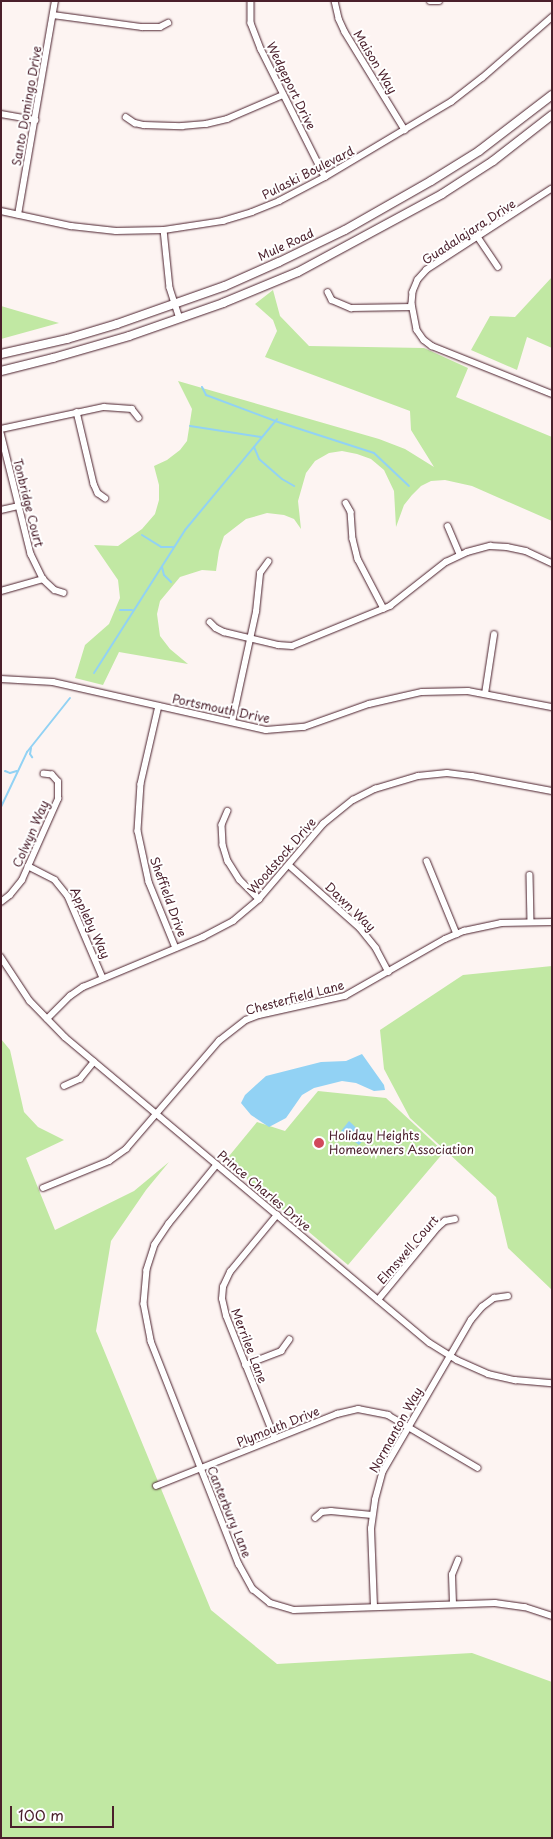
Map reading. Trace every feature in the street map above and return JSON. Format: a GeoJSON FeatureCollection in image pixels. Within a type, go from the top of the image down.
{"type":"FeatureCollection","features":[{"type":"Feature","properties":{"kind":"main road","name":"Mule Road"},"geometry":{"type":"LineString","coordinates":[[1,354],[94,331],[225,286],[278,262],[392,204],[479,151],[552,95]]}},
{"type":"Feature","properties":{"kind":"main road"},"geometry":{"type":"LineString","coordinates":[[1,370],[53,358],[180,318],[298,272],[400,218],[493,161],[552,115]]}},
{"type":"Feature","properties":{"kind":"street","name":"Santo Domingo Drive"},"geometry":{"type":"LineString","coordinates":[[18,215],[55,1]]}},
{"type":"Feature","properties":{"kind":"street","name":"Wedgeport Drive"},"geometry":{"type":"LineString","coordinates":[[251,1],[251,23],[283,95],[325,177]]}},
{"type":"Feature","properties":{"kind":"street","name":"Maison Way"},"geometry":{"type":"LineString","coordinates":[[335,1],[339,19],[345,32],[405,130]]}},
{"type":"Feature","properties":{"kind":"street"},"geometry":{"type":"LineString","coordinates":[[430,1],[439,1]]}},
{"type":"Feature","properties":{"kind":"street"},"geometry":{"type":"LineString","coordinates":[[54,15],[142,27],[160,27],[168,23]]}},
{"type":"Feature","properties":{"kind":"street","name":"Pulaski Boulevard"},"geometry":{"type":"LineString","coordinates":[[1,211],[71,226],[116,231],[164,230],[223,221],[252,212],[279,201],[325,177],[451,102],[482,78],[552,17]]}},
{"type":"Feature","properties":{"kind":"street"},"geometry":{"type":"LineString","coordinates":[[126,117],[135,124],[144,125],[182,126],[206,124],[227,119],[283,95]]}},
{"type":"Feature","properties":{"kind":"street"},"geometry":{"type":"LineString","coordinates":[[1,114],[35,120]]}},
{"type":"Feature","properties":{"kind":"street","name":"Guadalajara Drive"},"geometry":{"type":"LineString","coordinates":[[552,189],[422,275],[413,292],[412,307],[417,330],[424,340],[432,346],[552,394]]}},
{"type":"Feature","properties":{"kind":"street"},"geometry":{"type":"LineString","coordinates":[[164,230],[173,304],[180,318]]}},
{"type":"Feature","properties":{"kind":"street"},"geometry":{"type":"LineString","coordinates":[[478,237],[498,267]]}},
{"type":"Feature","properties":{"kind":"street"},"geometry":{"type":"LineString","coordinates":[[328,292],[332,300],[351,308],[412,307]]}},
{"type":"Feature","properties":{"kind":"street"},"geometry":{"type":"LineString","coordinates":[[1,429],[77,412],[119,407],[132,409],[139,418]]}},
{"type":"Feature","properties":{"kind":"street"},"geometry":{"type":"LineString","coordinates":[[77,412],[94,484],[98,493],[105,498]]}},
{"type":"Feature","properties":{"kind":"street","name":"Tonbridge Court"},"geometry":{"type":"LineString","coordinates":[[1,433],[28,546],[43,580]]}},
{"type":"Feature","properties":{"kind":"street"},"geometry":{"type":"LineString","coordinates":[[346,503],[352,512],[353,539],[358,559],[384,609]]}},
{"type":"Feature","properties":{"kind":"street"},"geometry":{"type":"LineString","coordinates":[[1,510],[18,506]]}},
{"type":"Feature","properties":{"kind":"street"},"geometry":{"type":"LineString","coordinates":[[448,526],[460,554]]}},
{"type":"Feature","properties":{"kind":"street"},"geometry":{"type":"LineString","coordinates":[[210,622],[219,631],[278,645],[292,646],[384,609],[400,599],[446,562],[460,554],[482,548],[507,547],[526,551],[552,563]]}},
{"type":"Feature","properties":{"kind":"street"},"geometry":{"type":"LineString","coordinates":[[232,722],[256,612],[260,573],[268,562]]}},
{"type":"Feature","properties":{"kind":"street"},"geometry":{"type":"LineString","coordinates":[[1,590],[43,580],[55,590],[64,593]]}},
{"type":"Feature","properties":{"kind":"street"},"geometry":{"type":"LineString","coordinates":[[485,694],[494,635]]}},
{"type":"Feature","properties":{"kind":"street","name":"Portsmouth Drive"},"geometry":{"type":"LineString","coordinates":[[1,679],[53,682],[266,730],[293,729],[406,694],[436,691],[485,694],[552,707]]}},
{"type":"Feature","properties":{"kind":"street","name":"Sheffield Drive"},"geometry":{"type":"LineString","coordinates":[[159,706],[141,784],[138,831],[149,882],[176,948]]}},
{"type":"Feature","properties":{"kind":"street","name":"Colwyn Way"},"geometry":{"type":"LineString","coordinates":[[1,902],[18,886],[59,793],[60,787],[55,778],[44,774]]}},
{"type":"Feature","properties":{"kind":"street","name":"Woodstock Drive"},"geometry":{"type":"LineString","coordinates":[[47,1019],[76,992],[103,978],[221,928],[259,898],[323,824],[363,794],[394,781],[432,774],[459,774],[552,791]]}},
{"type":"Feature","properties":{"kind":"street"},"geometry":{"type":"LineString","coordinates":[[228,811],[222,825],[223,845],[228,861],[240,880],[259,898]]}},
{"type":"Feature","properties":{"kind":"street"},"geometry":{"type":"LineString","coordinates":[[427,861],[457,934]]}},
{"type":"Feature","properties":{"kind":"street","name":"Dawn Way"},"geometry":{"type":"LineString","coordinates":[[289,865],[360,928],[376,948],[389,972]]}},
{"type":"Feature","properties":{"kind":"street","name":"Appleby Way"},"geometry":{"type":"LineString","coordinates":[[28,866],[55,880],[68,896],[103,978]]}},
{"type":"Feature","properties":{"kind":"street"},"geometry":{"type":"LineString","coordinates":[[530,875],[531,922]]}},
{"type":"Feature","properties":{"kind":"street","name":"Chesterfield Lane"},"geometry":{"type":"LineString","coordinates":[[44,1188],[114,1158],[134,1141],[219,1041],[240,1024],[258,1015],[345,996],[457,934],[493,924],[552,922]]}},
{"type":"Feature","properties":{"kind":"street","name":"Prince Charles Drive"},"geometry":{"type":"LineString","coordinates":[[1,957],[23,992],[47,1019],[94,1062],[378,1300],[449,1356],[492,1375],[528,1382],[552,1383]]}},
{"type":"Feature","properties":{"kind":"street"},"geometry":{"type":"LineString","coordinates":[[64,1086],[80,1079],[94,1062]]}},
{"type":"Feature","properties":{"kind":"street","name":"Canterbury Lane"},"geometry":{"type":"LineString","coordinates":[[217,1165],[160,1237],[149,1262],[144,1295],[146,1322],[151,1341],[242,1572],[253,1588],[264,1599],[278,1606],[294,1610],[495,1603],[516,1605],[552,1616]]}},
{"type":"Feature","properties":{"kind":"street","name":"Merrilee Lane"},"geometry":{"type":"LineString","coordinates":[[275,1439],[224,1310],[224,1287],[234,1267],[277,1215]]}},
{"type":"Feature","properties":{"kind":"street","name":"Elmswell Court"},"geometry":{"type":"LineString","coordinates":[[378,1300],[438,1227],[445,1221],[455,1219]]}},
{"type":"Feature","properties":{"kind":"street","name":"Normanton Way"},"geometry":{"type":"LineString","coordinates":[[374,1607],[372,1515],[383,1471],[471,1320],[482,1306],[499,1296],[508,1296]]}},
{"type":"Feature","properties":{"kind":"street"},"geometry":{"type":"LineString","coordinates":[[246,1365],[282,1351],[289,1340]]}},
{"type":"Feature","properties":{"kind":"street","name":"Plymouth Drive"},"geometry":{"type":"LineString","coordinates":[[156,1486],[352,1410],[381,1412],[478,1468]]}},
{"type":"Feature","properties":{"kind":"street"},"geometry":{"type":"LineString","coordinates":[[315,1518],[322,1512],[330,1510],[372,1515]]}},
{"type":"Feature","properties":{"kind":"street"},"geometry":{"type":"LineString","coordinates":[[453,1604],[452,1575],[458,1560]]}},
{"type":"Feature","properties":{"kind":"green space"},"geometry":{"type":"Polygon","coordinates":[[[552,277],[552,348],[527,337],[517,370],[471,350],[490,316],[515,317],[552,277]]]}},
{"type":"Feature","properties":{"kind":"green space"},"geometry":{"type":"Polygon","coordinates":[[[273,290],[280,316],[309,346],[424,348],[468,368],[456,397],[552,437],[552,521],[472,486],[445,480],[431,481],[421,486],[404,505],[396,527],[394,491],[384,470],[371,459],[357,454],[342,451],[329,453],[315,461],[306,473],[298,501],[301,529],[294,519],[284,515],[267,513],[246,519],[224,536],[219,551],[216,571],[202,570],[180,577],[160,601],[157,614],[160,636],[170,649],[188,664],[119,652],[103,685],[75,678],[85,645],[109,624],[120,598],[118,580],[94,545],[118,546],[142,529],[155,514],[159,500],[159,485],[154,466],[167,460],[180,450],[187,441],[192,409],[178,381],[379,439],[405,449],[434,467],[411,430],[410,411],[265,357],[277,331],[273,320],[255,304],[273,290]]]}},
{"type":"Feature","properties":{"kind":"green space"},"geometry":{"type":"Polygon","coordinates":[[[1,306],[59,323],[1,339],[1,306]]]}},
{"type":"Feature","properties":{"kind":"green space"},"geometry":{"type":"Polygon","coordinates":[[[552,966],[552,1290],[508,1248],[496,1197],[410,1118],[384,1069],[380,1030],[463,975],[552,966]]]}},
{"type":"Feature","properties":{"kind":"green space"},"geometry":{"type":"Polygon","coordinates":[[[1,1039],[10,1050],[24,1112],[38,1127],[64,1140],[26,1158],[55,1230],[134,1191],[169,1162],[146,1190],[111,1241],[96,1331],[211,1610],[277,1664],[472,1653],[552,1682],[552,1838],[1,1838],[1,1039]]]}},
{"type":"Feature","properties":{"kind":"green space"},"geometry":{"type":"Polygon","coordinates":[[[318,1091],[386,1098],[444,1152],[348,1265],[225,1161],[257,1122],[285,1131],[318,1091]]]}},
{"type":"Feature","properties":{"kind":"water"},"geometry":{"type":"Polygon","coordinates":[[[362,1054],[384,1085],[385,1090],[374,1091],[356,1083],[342,1081],[314,1088],[302,1095],[286,1118],[269,1127],[251,1115],[241,1103],[245,1095],[266,1076],[321,1062],[346,1061],[362,1054]]]}},
{"type":"Feature","properties":{"kind":"water"},"geometry":{"type":"Polygon","coordinates":[[[349,1121],[366,1137],[359,1145],[341,1131],[349,1121]]]}},
{"type":"Feature","properties":{"kind":"waterway"},"geometry":{"type":"LineString","coordinates":[[202,387],[206,395],[275,421],[374,453],[409,486]]}},
{"type":"Feature","properties":{"kind":"waterway"},"geometry":{"type":"LineString","coordinates":[[94,673],[185,530],[277,419]]}},
{"type":"Feature","properties":{"kind":"waterway"},"geometry":{"type":"LineString","coordinates":[[190,426],[261,437]]}},
{"type":"Feature","properties":{"kind":"waterway"},"geometry":{"type":"LineString","coordinates":[[254,447],[259,459],[282,479],[294,486]]}},
{"type":"Feature","properties":{"kind":"waterway"},"geometry":{"type":"LineString","coordinates":[[142,535],[161,547],[173,547]]}},
{"type":"Feature","properties":{"kind":"waterway"},"geometry":{"type":"LineString","coordinates":[[162,567],[164,575],[171,582]]}},
{"type":"Feature","properties":{"kind":"waterway"},"geometry":{"type":"LineString","coordinates":[[120,610],[132,610]]}},
{"type":"Feature","properties":{"kind":"waterway"},"geometry":{"type":"LineString","coordinates":[[1,807],[27,752],[70,698]]}},
{"type":"Feature","properties":{"kind":"waterway"},"geometry":{"type":"LineString","coordinates":[[31,748],[30,754],[32,757]]}},
{"type":"Feature","properties":{"kind":"waterway"},"geometry":{"type":"LineString","coordinates":[[5,771],[10,773],[17,771]]}},
{"type":"Feature","properties":{"kind":"place","name":"Holiday Heights Homeowners Association"},"geometry":{"type":"Point","coordinates":[319,1143]}}]}
